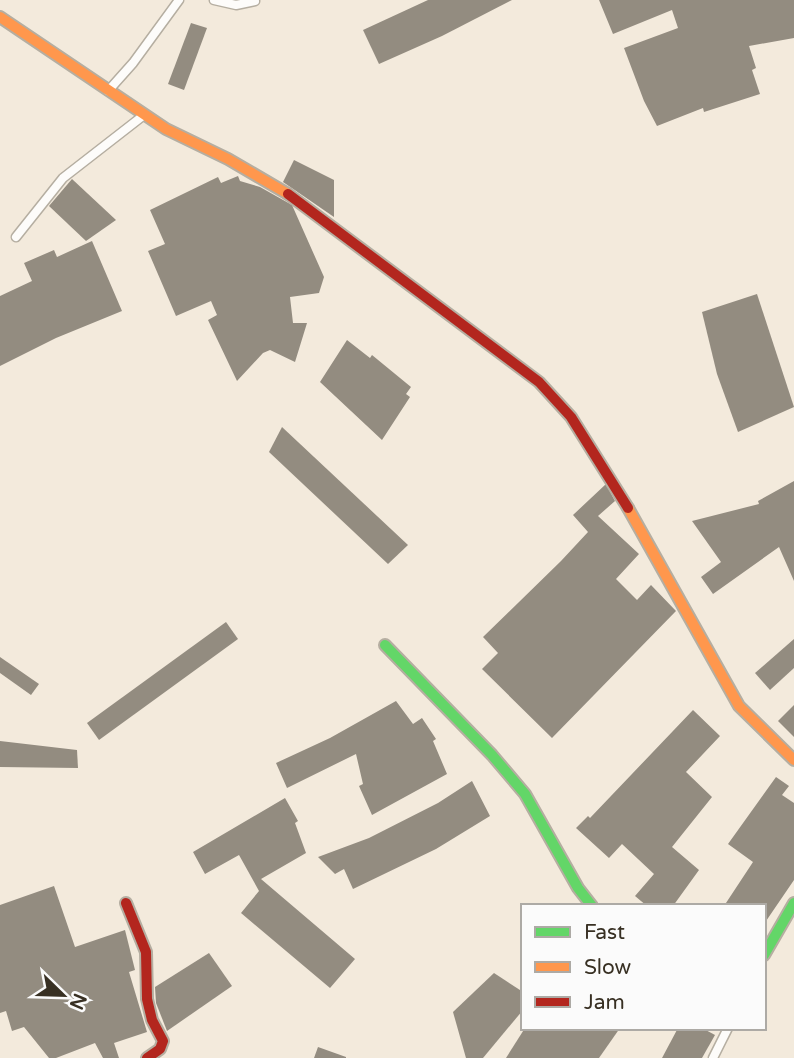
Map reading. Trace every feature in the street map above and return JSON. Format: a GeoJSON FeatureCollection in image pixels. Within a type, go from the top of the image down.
{"type":"FeatureCollection","features":[{"type":"Feature","properties":{"kind":"street"},"geometry":{"type":"LineString","coordinates":[[108,91],[133,63],[179,0]]}},
{"type":"Feature","properties":{"kind":"street"},"geometry":{"type":"LineString","coordinates":[[214,0],[236,5],[255,1]]}},
{"type":"Feature","properties":{"kind":"street"},"geometry":{"type":"LineString","coordinates":[[0,17],[145,115],[298,199],[539,382],[571,417],[611,478],[739,706],[794,760]]}},
{"type":"Feature","properties":{"kind":"street"},"geometry":{"type":"LineString","coordinates":[[16,237],[63,178],[145,115]]}},
{"type":"Feature","properties":{"kind":"street"},"geometry":{"type":"LineString","coordinates":[[385,645],[492,755],[525,794],[578,888],[590,904]]}},
{"type":"Feature","properties":{"kind":"street"},"geometry":{"type":"LineString","coordinates":[[125,903],[146,952],[149,1010],[163,1041],[160,1049],[147,1058]]}},
{"type":"Feature","properties":{"kind":"street"},"geometry":{"type":"LineString","coordinates":[[766,952],[794,903]]}},
{"type":"Feature","properties":{"kind":"street"},"geometry":{"type":"LineString","coordinates":[[713,1058],[727,1030]]}},
{"type":"Feature","properties":{"kind":"building"},"geometry":{"type":"Polygon","coordinates":[[[428,0],[512,0],[379,64],[363,30],[428,0]]]}},
{"type":"Feature","properties":{"kind":"building"},"geometry":{"type":"Polygon","coordinates":[[[599,0],[794,0],[794,38],[749,46],[756,68],[752,70],[760,94],[704,112],[703,108],[657,126],[644,101],[624,48],[678,28],[672,10],[613,34],[599,0]]]}},
{"type":"Feature","properties":{"kind":"building"},"geometry":{"type":"Polygon","coordinates":[[[191,23],[207,28],[184,90],[168,84],[191,23]]]}},
{"type":"Feature","properties":{"kind":"building"},"geometry":{"type":"Polygon","coordinates":[[[294,160],[334,180],[334,217],[283,182],[294,160]]]}},
{"type":"Feature","properties":{"kind":"building"},"geometry":{"type":"Polygon","coordinates":[[[238,176],[240,181],[260,187],[292,205],[324,277],[319,293],[290,297],[293,323],[307,323],[295,362],[270,350],[263,353],[237,381],[208,320],[217,315],[211,301],[176,316],[148,251],[165,244],[150,210],[218,177],[221,183],[238,176]]]}},
{"type":"Feature","properties":{"kind":"building"},"geometry":{"type":"Polygon","coordinates":[[[72,179],[116,220],[86,241],[49,206],[72,179]]]}},
{"type":"Feature","properties":{"kind":"building"},"geometry":{"type":"Polygon","coordinates":[[[92,241],[122,311],[56,338],[0,366],[0,296],[32,281],[24,263],[54,250],[57,257],[92,241]]]}},
{"type":"Feature","properties":{"kind":"building"},"geometry":{"type":"Polygon","coordinates":[[[757,294],[794,407],[738,432],[717,374],[702,312],[757,294]]]}},
{"type":"Feature","properties":{"kind":"building"},"geometry":{"type":"Polygon","coordinates":[[[347,340],[370,358],[372,355],[411,387],[406,394],[410,397],[382,440],[320,382],[347,340]]]}},
{"type":"Feature","properties":{"kind":"building"},"geometry":{"type":"Polygon","coordinates":[[[282,427],[408,545],[388,564],[269,452],[282,427]]]}},
{"type":"Feature","properties":{"kind":"building"},"geometry":{"type":"Polygon","coordinates":[[[794,481],[794,581],[779,547],[713,594],[701,577],[721,562],[692,521],[759,504],[758,501],[794,481]]]}},
{"type":"Feature","properties":{"kind":"building"},"geometry":{"type":"Polygon","coordinates":[[[606,484],[615,501],[598,516],[639,554],[616,579],[637,600],[651,585],[676,611],[552,738],[482,669],[498,653],[483,637],[588,532],[573,515],[606,484]]]}},
{"type":"Feature","properties":{"kind":"building"},"geometry":{"type":"Polygon","coordinates":[[[226,622],[238,639],[99,740],[87,723],[226,622]]]}},
{"type":"Feature","properties":{"kind":"building"},"geometry":{"type":"Polygon","coordinates":[[[794,639],[794,668],[770,690],[755,673],[794,639]]]}},
{"type":"Feature","properties":{"kind":"building"},"geometry":{"type":"Polygon","coordinates":[[[0,657],[39,684],[31,695],[0,673],[0,657]]]}},
{"type":"Feature","properties":{"kind":"building"},"geometry":{"type":"Polygon","coordinates":[[[396,701],[413,724],[422,718],[436,739],[433,741],[447,774],[372,815],[359,786],[363,784],[356,754],[287,788],[276,763],[330,738],[396,701]]]}},
{"type":"Feature","properties":{"kind":"building"},"geometry":{"type":"Polygon","coordinates":[[[794,705],[794,737],[778,721],[794,705]]]}},
{"type":"Feature","properties":{"kind":"building"},"geometry":{"type":"Polygon","coordinates":[[[693,710],[720,736],[686,772],[712,797],[672,847],[699,870],[674,904],[645,904],[635,896],[654,874],[622,844],[609,858],[576,828],[588,816],[590,818],[693,710]]]}},
{"type":"Feature","properties":{"kind":"building"},"geometry":{"type":"Polygon","coordinates":[[[0,741],[77,750],[78,768],[0,767],[0,741]]]}},
{"type":"Feature","properties":{"kind":"building"},"geometry":{"type":"Polygon","coordinates":[[[776,777],[789,786],[782,795],[794,803],[794,880],[766,921],[766,904],[725,904],[753,862],[728,844],[776,777]]]}},
{"type":"Feature","properties":{"kind":"building"},"geometry":{"type":"Polygon","coordinates":[[[472,781],[490,816],[436,849],[353,889],[344,869],[335,874],[318,857],[369,838],[438,803],[472,781]]]}},
{"type":"Feature","properties":{"kind":"building"},"geometry":{"type":"Polygon","coordinates":[[[285,798],[298,821],[295,823],[306,853],[261,879],[355,959],[330,988],[241,913],[259,891],[239,855],[205,874],[193,852],[285,798]]]}},
{"type":"Feature","properties":{"kind":"building"},"geometry":{"type":"Polygon","coordinates":[[[54,886],[75,947],[125,930],[135,970],[129,972],[147,1032],[114,1043],[119,1058],[103,1058],[95,1043],[56,1058],[49,1058],[24,1027],[12,1031],[6,1011],[0,1013],[0,905],[54,886]]]}},
{"type":"Feature","properties":{"kind":"building"},"geometry":{"type":"Polygon","coordinates":[[[209,953],[232,986],[167,1031],[156,1003],[155,987],[209,953]]]}},
{"type":"Feature","properties":{"kind":"building"},"geometry":{"type":"Polygon","coordinates":[[[494,973],[521,991],[521,1012],[483,1058],[466,1058],[453,1012],[494,973]]]}},
{"type":"Feature","properties":{"kind":"building"},"geometry":{"type":"Polygon","coordinates":[[[524,1030],[619,1030],[599,1058],[506,1058],[524,1030]]]}},
{"type":"Feature","properties":{"kind":"building"},"geometry":{"type":"Polygon","coordinates":[[[677,1030],[706,1030],[715,1035],[702,1058],[662,1058],[677,1030]]]}},
{"type":"Feature","properties":{"kind":"building"},"geometry":{"type":"Polygon","coordinates":[[[318,1047],[346,1057],[346,1058],[314,1058],[318,1047]]]}},
{"type":"Feature","properties":{"kind":"traffic: fast"},"geometry":{"type":"LineString","coordinates":[[385,645],[492,755],[525,794],[578,888],[590,904]]}},
{"type":"Feature","properties":{"kind":"traffic: fast"},"geometry":{"type":"LineString","coordinates":[[766,952],[794,903]]}},
{"type":"Feature","properties":{"kind":"traffic: slow"},"geometry":{"type":"LineString","coordinates":[[0,17],[166,129],[228,159],[288,194]]}},
{"type":"Feature","properties":{"kind":"traffic: slow"},"geometry":{"type":"LineString","coordinates":[[628,508],[739,706],[794,760]]}},
{"type":"Feature","properties":{"kind":"traffic: jam"},"geometry":{"type":"LineString","coordinates":[[288,194],[539,382],[571,417],[628,508]]}},
{"type":"Feature","properties":{"kind":"traffic: jam"},"geometry":{"type":"LineString","coordinates":[[126,903],[146,952],[147,999],[152,1020],[163,1041],[160,1049],[147,1058]]}}]}
